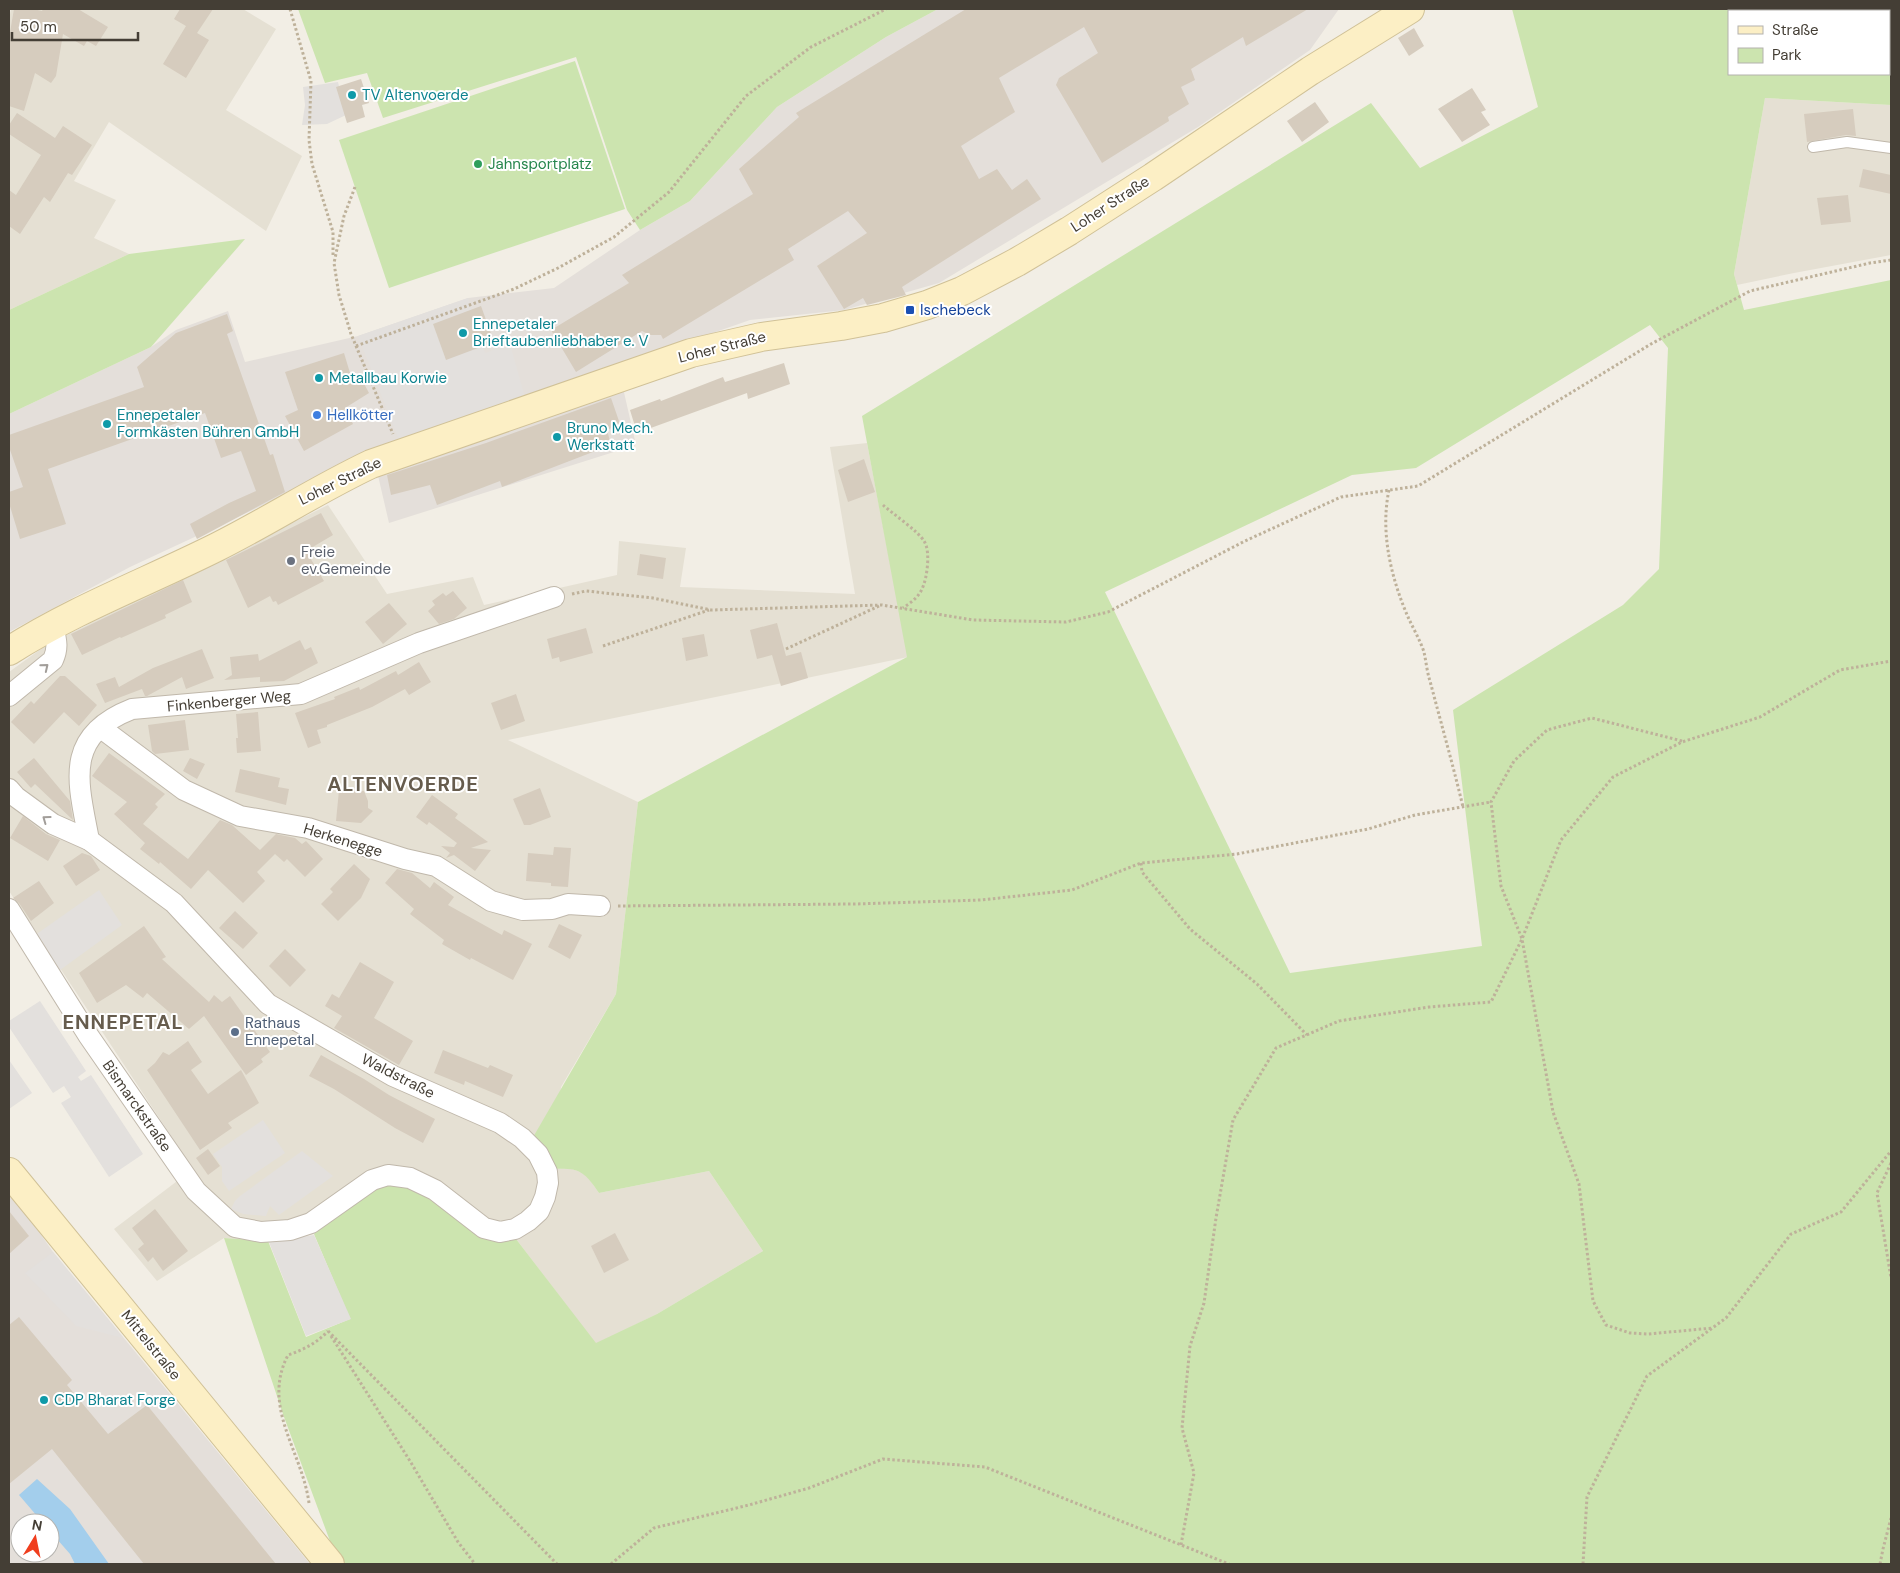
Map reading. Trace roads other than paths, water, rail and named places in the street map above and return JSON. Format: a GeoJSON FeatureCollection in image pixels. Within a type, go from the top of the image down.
{"type":"FeatureCollection","features":[{"type":"Feature","properties":{"kind":"main road","name":"Loher Straße"},"geometry":{"type":"LineString","coordinates":[[9,651],[101,600],[226,542],[338,480],[400,453],[691,353],[761,337],[883,318],[919,308],[962,291],[1017,262],[1069,231],[1310,71],[1410,9]]}},
{"type":"Feature","properties":{"kind":"main road","name":"Mittelstraße"},"geometry":{"type":"LineString","coordinates":[[9,1172],[330,1564]]}},
{"type":"Feature","properties":{"kind":"street","name":"Finkenberger Weg"},"geometry":{"type":"LineString","coordinates":[[89,840],[79,787],[78,771],[89,740],[116,716],[132,709],[301,694],[419,643],[554,597]]}},
{"type":"Feature","properties":{"kind":"street"},"geometry":{"type":"LineString","coordinates":[[9,696],[53,660],[57,652],[53,626]]}},
{"type":"Feature","properties":{"kind":"street","name":"Herkenegge"},"geometry":{"type":"LineString","coordinates":[[101,728],[184,790],[240,816],[308,828],[405,859],[436,866],[491,901],[523,910],[552,908],[568,904],[600,906]]}},
{"type":"Feature","properties":{"kind":"street","name":"Waldstraße"},"geometry":{"type":"LineString","coordinates":[[9,790],[53,824],[89,840],[174,903],[268,1004],[393,1076],[500,1123],[522,1138],[538,1154],[547,1172],[548,1183],[539,1211],[515,1230],[500,1232],[484,1228],[435,1190],[410,1178],[388,1175],[372,1180],[311,1223]]}},
{"type":"Feature","properties":{"kind":"street","name":"Bismarckstraße"},"geometry":{"type":"LineString","coordinates":[[9,909],[88,1035],[196,1191],[235,1227],[261,1232],[290,1230],[311,1223]]}},
{"type":"Feature","properties":{"kind":"lane"},"geometry":{"type":"LineString","coordinates":[[1813,147],[1847,142],[1891,148]]}},
{"type":"Feature","properties":{"kind":"water"},"geometry":{"type":"Polygon","coordinates":[[[37,1479],[70,1509],[109,1564],[75,1564],[70,1554],[60,1542],[60,1513],[34,1513],[19,1495],[37,1479]]]}},
{"type":"Feature","properties":{"kind":"place","name":"TV Altenvoerde"},"geometry":{"type":"Point","coordinates":[352,95]}},
{"type":"Feature","properties":{"kind":"place","name":"Jahnsportplatz"},"geometry":{"type":"Point","coordinates":[478,164]}},
{"type":"Feature","properties":{"kind":"place","name":"Ischebeck"},"geometry":{"type":"Point","coordinates":[910,310]}},
{"type":"Feature","properties":{"kind":"place","name":"Ennepetaler Brieftaubenliebhaber e. V"},"geometry":{"type":"Point","coordinates":[463,333]}},
{"type":"Feature","properties":{"kind":"place","name":"Metallbau Korwie"},"geometry":{"type":"Point","coordinates":[319,378]}},
{"type":"Feature","properties":{"kind":"place","name":"Hellkötter"},"geometry":{"type":"Point","coordinates":[317,415]}},
{"type":"Feature","properties":{"kind":"place","name":"Ennepetaler Formkästen Bühren GmbH"},"geometry":{"type":"Point","coordinates":[107,424]}},
{"type":"Feature","properties":{"kind":"place","name":"Bruno Mech. Werkstatt"},"geometry":{"type":"Point","coordinates":[557,437]}},
{"type":"Feature","properties":{"kind":"place","name":"Freie ev.Gemeinde"},"geometry":{"type":"Point","coordinates":[291,561]}},
{"type":"Feature","properties":{"kind":"place","name":"Rathaus Ennepetal"},"geometry":{"type":"Point","coordinates":[235,1032]}},
{"type":"Feature","properties":{"kind":"place","name":"CDP Bharat Forge"},"geometry":{"type":"Point","coordinates":[44,1400]}},
{"type":"Feature","properties":{"kind":"district","name":"ALTENVOERDE"},"geometry":{"type":"Point","coordinates":[403,784]}},
{"type":"Feature","properties":{"kind":"district","name":"ENNEPETAL"},"geometry":{"type":"Point","coordinates":[123,1022]}}]}
